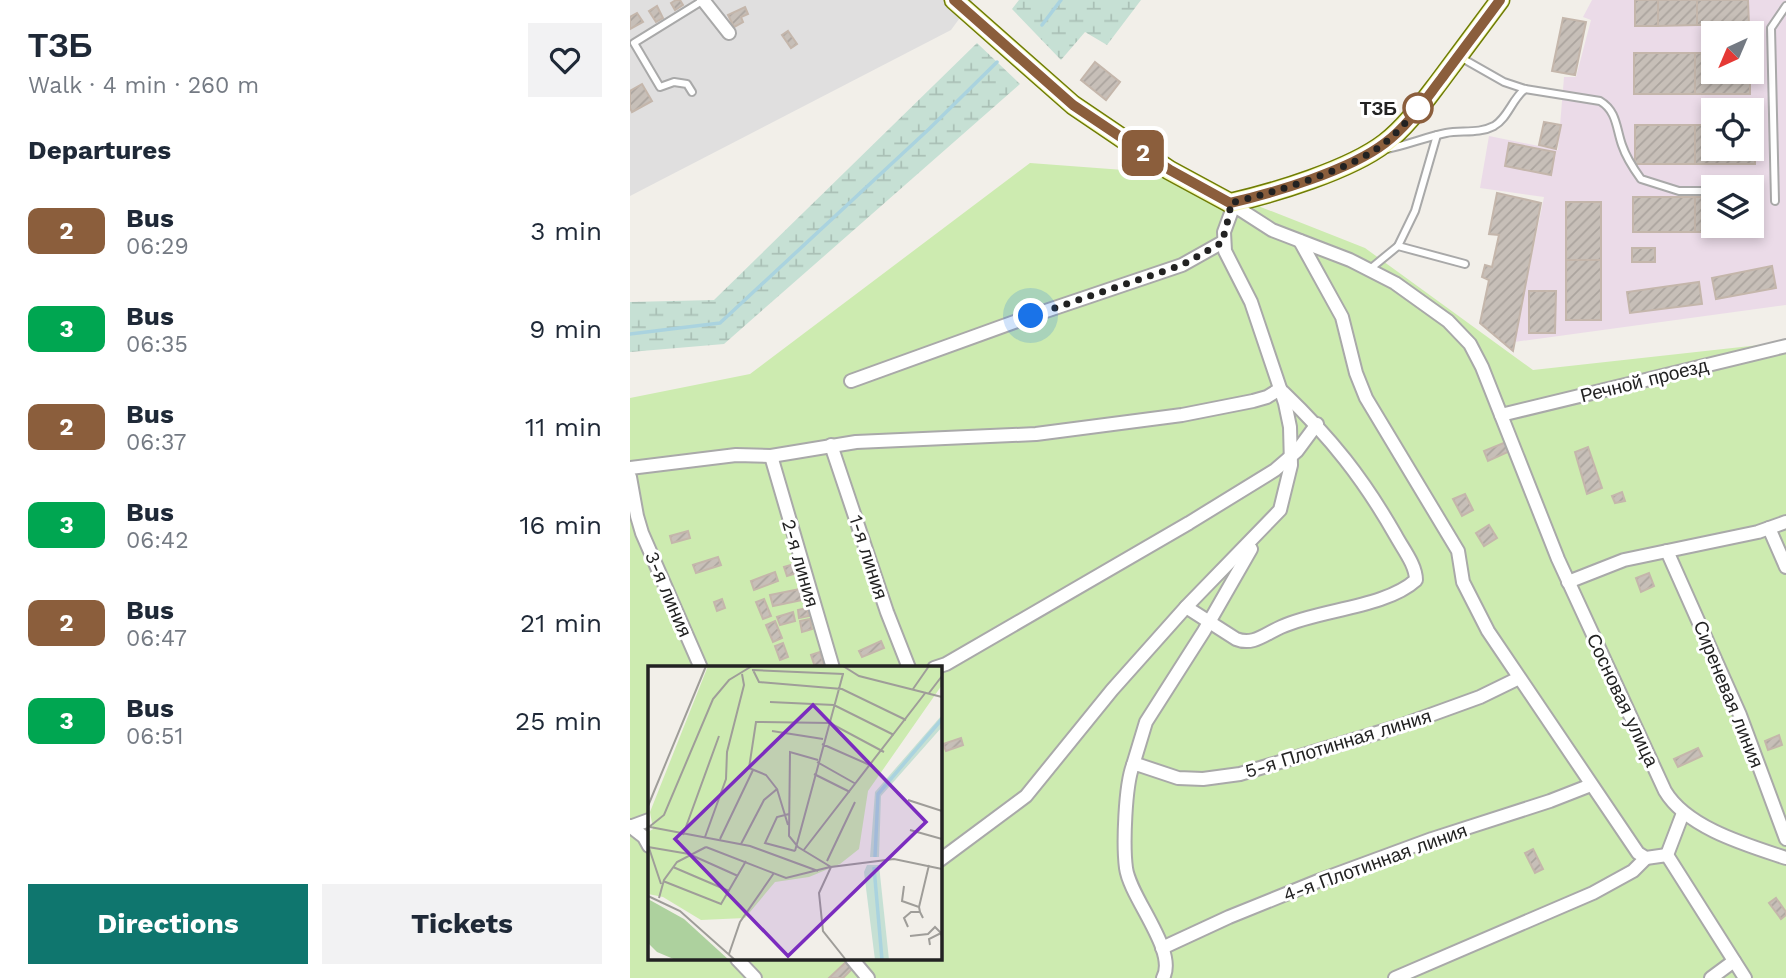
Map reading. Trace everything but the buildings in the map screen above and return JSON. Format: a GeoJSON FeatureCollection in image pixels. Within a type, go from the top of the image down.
{"type":"FeatureCollection","features":[{"type":"Feature","properties":{"kind":"main road"},"geometry":{"type":"LineString","coordinates":[[954,0],[1073,105],[1170,170],[1230,203],[1256,197],[1342,167],[1371,152],[1401,129],[1500,0]]}},
{"type":"Feature","properties":{"kind":"street"},"geometry":{"type":"LineString","coordinates":[[703,0],[729,33]]}},
{"type":"Feature","properties":{"kind":"street","name":"Сосновая улица"},"geometry":{"type":"LineString","coordinates":[[1230,203],[1272,230],[1370,269],[1431,308],[1462,334],[1477,354],[1568,582],[1665,791],[1673,805],[1683,813]]}},
{"type":"Feature","properties":{"kind":"street"},"geometry":{"type":"LineString","coordinates":[[1163,978],[1167,961],[1126,870],[1124,832],[1128,785],[1146,722],[1209,622],[1242,562],[1280,510],[1292,456],[1288,414],[1280,389],[1251,302],[1225,251],[1223,242],[1226,222],[1231,213],[1230,203]]}},
{"type":"Feature","properties":{"kind":"street"},"geometry":{"type":"LineString","coordinates":[[1300,241],[1342,317],[1356,373],[1366,398],[1458,551],[1467,593],[1518,678],[1639,853],[1646,858]]}},
{"type":"Feature","properties":{"kind":"street"},"geometry":{"type":"LineString","coordinates":[[851,382],[1031,316],[1182,265],[1223,242]]}},
{"type":"Feature","properties":{"kind":"street","name":"Речной проезд"},"geometry":{"type":"LineString","coordinates":[[1502,415],[1786,346]]}},
{"type":"Feature","properties":{"kind":"street"},"geometry":{"type":"LineString","coordinates":[[1186,607],[1236,639],[1253,642],[1299,618],[1372,601],[1396,592],[1416,580],[1411,563],[1372,495],[1331,440],[1280,389]]}},
{"type":"Feature","properties":{"kind":"street"},"geometry":{"type":"LineString","coordinates":[[630,468],[736,455],[771,456],[856,442],[1036,435],[1182,415],[1253,401],[1268,397],[1280,389]]}},
{"type":"Feature","properties":{"kind":"street"},"geometry":{"type":"LineString","coordinates":[[940,666],[1189,523],[1275,470],[1292,456],[1317,424]]}},
{"type":"Feature","properties":{"kind":"street","name":"1-я линия"},"geometry":{"type":"LineString","coordinates":[[831,445],[908,666]]}},
{"type":"Feature","properties":{"kind":"street","name":"2-я линия"},"geometry":{"type":"LineString","coordinates":[[771,456],[833,666]]}},
{"type":"Feature","properties":{"kind":"street","name":"3-я линия"},"geometry":{"type":"LineString","coordinates":[[630,477],[642,533],[700,666]]}},
{"type":"Feature","properties":{"kind":"street"},"geometry":{"type":"LineString","coordinates":[[1568,582],[1624,560],[1786,522]]}},
{"type":"Feature","properties":{"kind":"street"},"geometry":{"type":"LineString","coordinates":[[942,859],[1026,796],[1112,690],[1209,581],[1267,526]]}},
{"type":"Feature","properties":{"kind":"street"},"geometry":{"type":"LineString","coordinates":[[1769,528],[1786,567]]}},
{"type":"Feature","properties":{"kind":"street","name":"Сиреневая линия"},"geometry":{"type":"LineString","coordinates":[[1667,551],[1740,715],[1786,839]]}},
{"type":"Feature","properties":{"kind":"street","name":"5-я Плотинная линия"},"geometry":{"type":"LineString","coordinates":[[1133,765],[1178,778],[1203,779],[1267,767],[1400,726],[1480,697],[1518,678]]}},
{"type":"Feature","properties":{"kind":"street","name":"4-я Плотинная линия"},"geometry":{"type":"LineString","coordinates":[[1162,948],[1318,881],[1591,785]]}},
{"type":"Feature","properties":{"kind":"street"},"geometry":{"type":"LineString","coordinates":[[1667,855],[1683,813],[1730,838],[1786,858]]}},
{"type":"Feature","properties":{"kind":"street"},"geometry":{"type":"LineString","coordinates":[[630,826],[648,820]]}},
{"type":"Feature","properties":{"kind":"street"},"geometry":{"type":"LineString","coordinates":[[630,826],[644,837],[648,844]]}},
{"type":"Feature","properties":{"kind":"street"},"geometry":{"type":"LineString","coordinates":[[1395,978],[1593,893],[1633,871],[1646,858],[1667,855]]}},
{"type":"Feature","properties":{"kind":"street"},"geometry":{"type":"LineString","coordinates":[[1667,855],[1745,978]]}},
{"type":"Feature","properties":{"kind":"street"},"geometry":{"type":"LineString","coordinates":[[738,960],[755,978]]}},
{"type":"Feature","properties":{"kind":"street"},"geometry":{"type":"LineString","coordinates":[[853,960],[868,978]]}},
{"type":"Feature","properties":{"kind":"street"},"geometry":{"type":"LineString","coordinates":[[1711,978],[1734,961]]}},
{"type":"Feature","properties":{"kind":"lane"},"geometry":{"type":"LineString","coordinates":[[692,92],[687,84],[674,82],[660,87],[632,44],[703,0]]}},
{"type":"Feature","properties":{"kind":"lane"},"geometry":{"type":"LineString","coordinates":[[1774,201],[1771,27],[1786,6]]}},
{"type":"Feature","properties":{"kind":"lane"},"geometry":{"type":"LineString","coordinates":[[1459,55],[1504,82],[1525,89],[1600,101],[1609,106],[1616,120],[1622,147],[1641,179],[1679,191],[1701,191]]}},
{"type":"Feature","properties":{"kind":"lane"},"geometry":{"type":"LineString","coordinates":[[1371,152],[1437,135],[1484,130],[1494,126],[1501,121],[1518,94],[1525,89]]}},
{"type":"Feature","properties":{"kind":"lane"},"geometry":{"type":"LineString","coordinates":[[1370,269],[1398,246],[1415,211],[1437,135]]}},
{"type":"Feature","properties":{"kind":"lane"},"geometry":{"type":"LineString","coordinates":[[1398,246],[1465,264]]}},
{"type":"Feature","properties":{"kind":"shaded area"},"geometry":{"type":"Polygon","coordinates":[[[630,0],[973,0],[951,30],[630,196],[630,0]]]}},
{"type":"Feature","properties":{"kind":"shaded area"},"geometry":{"type":"Polygon","coordinates":[[[1592,0],[1786,0],[1786,305],[1514,342],[1544,197],[1480,188],[1489,136],[1558,150],[1564,77],[1576,77],[1591,20],[1583,17],[1592,0]]]}},
{"type":"Feature","properties":{"kind":"green space"},"geometry":{"type":"Polygon","coordinates":[[[1019,0],[1141,0],[1107,45],[1085,32],[1061,60],[1012,9],[1019,0]]]}},
{"type":"Feature","properties":{"kind":"green space"},"geometry":{"type":"Polygon","coordinates":[[[977,43],[1020,84],[724,344],[630,352],[630,302],[714,300],[977,43]]]}},
{"type":"Feature","properties":{"kind":"green space"},"geometry":{"type":"Polygon","coordinates":[[[1030,163],[1177,174],[1365,248],[1533,370],[1786,342],[1786,978],[630,978],[630,398],[750,374],[1030,163]]]}},
{"type":"Feature","properties":{"kind":"waterway"},"geometry":{"type":"LineString","coordinates":[[1042,25],[1061,0]]}},
{"type":"Feature","properties":{"kind":"waterway"},"geometry":{"type":"LineString","coordinates":[[630,334],[720,323],[929,129],[997,62]]}},
{"type":"Feature","properties":{"kind":"bus line","name":"2"},"geometry":{"type":"LineString","coordinates":[[954,0],[1073,105],[1170,170],[1230,203],[1256,197],[1342,167],[1387,142],[1429,96],[1500,0]]}},
{"type":"Feature","properties":{"kind":"place","name":"ТЗБ"},"geometry":{"type":"Point","coordinates":[1418,108]}},
{"type":"Feature","properties":{"kind":"route"},"geometry":{"type":"LineString","coordinates":[[1031,316],[1182,265],[1223,242],[1226,222],[1231,213],[1230,203],[1256,197],[1342,167],[1387,142],[1418,108]]}}]}
